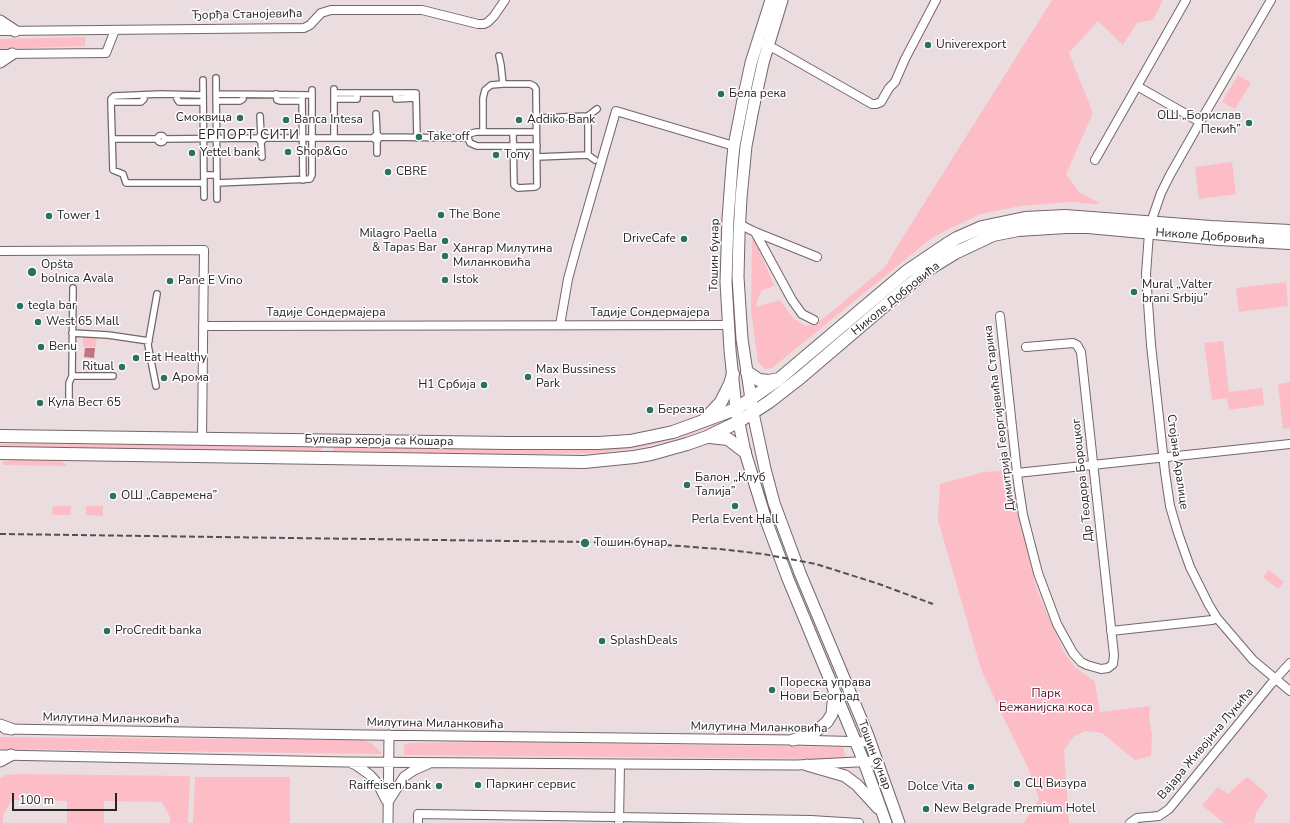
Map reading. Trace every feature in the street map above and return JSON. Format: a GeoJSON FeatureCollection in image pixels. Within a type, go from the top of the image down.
{"type":"FeatureCollection","features":[{"type":"Feature","properties":{"kind":"main road","name":"Тошин бунар"},"geometry":{"type":"LineString","coordinates":[[771,0],[746,146],[739,224],[739,300],[742,339],[753,413],[774,503],[800,573],[870,742],[899,823]]}},
{"type":"Feature","properties":{"kind":"main road","name":"Тошин бунар"},"geometry":{"type":"LineString","coordinates":[[782,0],[763,44],[752,63],[734,146],[728,219],[726,282],[728,325],[736,409],[745,452],[771,535],[864,762],[884,818]]}},
{"type":"Feature","properties":{"kind":"main road"},"geometry":{"type":"LineString","coordinates":[[0,21],[15,31]]}},
{"type":"Feature","properties":{"kind":"main road"},"geometry":{"type":"LineString","coordinates":[[0,62],[12,54]]}},
{"type":"Feature","properties":{"kind":"main road","name":"Николе Добровића"},"geometry":{"type":"LineString","coordinates":[[751,400],[779,380],[907,272],[947,244],[973,231],[990,225],[1010,220],[1042,216],[1071,216],[1150,227],[1219,239],[1290,242]]}},
{"type":"Feature","properties":{"kind":"main road","name":"Николе Добровића"},"geometry":{"type":"LineString","coordinates":[[738,422],[753,413],[800,378],[926,271],[955,252],[973,243],[1002,232],[1037,228],[1088,227],[1211,227],[1290,231]]}},
{"type":"Feature","properties":{"kind":"main road"},"geometry":{"type":"LineString","coordinates":[[747,372],[759,380],[779,380]]}},
{"type":"Feature","properties":{"kind":"main road"},"geometry":{"type":"LineString","coordinates":[[702,422],[726,395],[733,374]]}},
{"type":"Feature","properties":{"kind":"main road","name":"Булевар хероја са Кошара"},"geometry":{"type":"LineString","coordinates":[[0,436],[598,443],[630,441],[652,437],[702,422],[736,409],[751,400]]}},
{"type":"Feature","properties":{"kind":"main road","name":"Булевар хероја са Кошара"},"geometry":{"type":"LineString","coordinates":[[0,453],[428,460],[600,461],[651,454],[687,444],[707,437],[738,422]]}},
{"type":"Feature","properties":{"kind":"main road"},"geometry":{"type":"LineString","coordinates":[[0,428],[23,436]]}},
{"type":"Feature","properties":{"kind":"main road"},"geometry":{"type":"LineString","coordinates":[[707,437],[728,439],[745,452]]}},
{"type":"Feature","properties":{"kind":"main road"},"geometry":{"type":"LineString","coordinates":[[327,440],[330,450],[327,458]]}},
{"type":"Feature","properties":{"kind":"main road"},"geometry":{"type":"LineString","coordinates":[[0,459],[18,454]]}},
{"type":"Feature","properties":{"kind":"main road"},"geometry":{"type":"LineString","coordinates":[[793,740],[815,732],[827,722],[832,714],[834,704],[834,688]]}},
{"type":"Feature","properties":{"kind":"main road"},"geometry":{"type":"LineString","coordinates":[[0,725],[6,729]]}},
{"type":"Feature","properties":{"kind":"main road"},"geometry":{"type":"LineString","coordinates":[[0,761],[6,755]]}},
{"type":"Feature","properties":{"kind":"main road"},"geometry":{"type":"LineString","coordinates":[[807,764],[836,773],[854,782],[884,818]]}},
{"type":"Feature","properties":{"kind":"street","name":"Ђорђа Станојевића"},"geometry":{"type":"LineString","coordinates":[[0,31],[305,28],[326,10],[422,10],[478,24],[484,24],[491,19],[505,0]]}},
{"type":"Feature","properties":{"kind":"street"},"geometry":{"type":"LineString","coordinates":[[763,44],[872,104],[876,104],[883,100],[889,88],[895,82],[905,59],[936,0]]}},
{"type":"Feature","properties":{"kind":"street"},"geometry":{"type":"LineString","coordinates":[[1095,160],[1186,0]]}},
{"type":"Feature","properties":{"kind":"street","name":"Стојана Аралице"},"geometry":{"type":"LineString","coordinates":[[1271,0],[1200,122],[1161,193],[1150,227],[1147,242],[1146,281],[1163,458],[1170,506],[1178,533],[1190,567],[1217,618],[1247,653],[1290,691]]}},
{"type":"Feature","properties":{"kind":"street"},"geometry":{"type":"LineString","coordinates":[[0,54],[106,53],[115,30]]}},
{"type":"Feature","properties":{"kind":"street"},"geometry":{"type":"LineString","coordinates":[[499,56],[503,84]]}},
{"type":"Feature","properties":{"kind":"street"},"geometry":{"type":"LineString","coordinates":[[216,78],[217,199]]}},
{"type":"Feature","properties":{"kind":"street"},"geometry":{"type":"LineString","coordinates":[[203,80],[204,197]]}},
{"type":"Feature","properties":{"kind":"street"},"geometry":{"type":"LineString","coordinates":[[483,132],[483,98],[485,90],[491,85],[503,84],[530,84],[534,86],[536,89],[537,186],[533,188],[518,188],[514,185],[513,132]]}},
{"type":"Feature","properties":{"kind":"street"},"geometry":{"type":"LineString","coordinates":[[1137,86],[1200,122]]}},
{"type":"Feature","properties":{"kind":"street"},"geometry":{"type":"LineString","coordinates":[[216,98],[243,95],[302,95],[311,92],[312,138],[312,175],[310,179],[217,183]]}},
{"type":"Feature","properties":{"kind":"street"},"geometry":{"type":"LineString","coordinates":[[334,138],[334,94],[357,99],[357,93],[396,93],[396,98],[416,98],[417,138]]}},
{"type":"Feature","properties":{"kind":"street"},"geometry":{"type":"LineString","coordinates":[[276,94],[277,100],[280,101],[302,101]]}},
{"type":"Feature","properties":{"kind":"street"},"geometry":{"type":"LineString","coordinates":[[203,95],[144,95],[144,99],[141,102],[111,102],[113,170],[123,174],[126,183],[204,183]]}},
{"type":"Feature","properties":{"kind":"street"},"geometry":{"type":"LineString","coordinates":[[177,95],[179,102],[203,102]]}},
{"type":"Feature","properties":{"kind":"street"},"geometry":{"type":"LineString","coordinates":[[302,95],[303,180]]}},
{"type":"Feature","properties":{"kind":"street"},"geometry":{"type":"LineString","coordinates":[[536,118],[588,116],[596,109]]}},
{"type":"Feature","properties":{"kind":"street"},"geometry":{"type":"LineString","coordinates":[[560,325],[568,279],[616,111],[734,146]]}},
{"type":"Feature","properties":{"kind":"street"},"geometry":{"type":"LineString","coordinates":[[376,114],[377,154]]}},
{"type":"Feature","properties":{"kind":"street"},"geometry":{"type":"LineString","coordinates":[[260,116],[262,156]]}},
{"type":"Feature","properties":{"kind":"street"},"geometry":{"type":"LineString","coordinates":[[588,116],[588,155]]}},
{"type":"Feature","properties":{"kind":"street"},"geometry":{"type":"LineString","coordinates":[[468,138],[469,134],[483,132],[536,132]]}},
{"type":"Feature","properties":{"kind":"street"},"geometry":{"type":"LineString","coordinates":[[113,139],[158,139],[159,136],[163,136],[165,139],[468,138]]}},
{"type":"Feature","properties":{"kind":"street"},"geometry":{"type":"LineString","coordinates":[[468,138],[470,143],[477,146],[537,146]]}},
{"type":"Feature","properties":{"kind":"street"},"geometry":{"type":"LineString","coordinates":[[537,157],[588,155],[595,160]]}},
{"type":"Feature","properties":{"kind":"street"},"geometry":{"type":"LineString","coordinates":[[204,175],[217,176]]}},
{"type":"Feature","properties":{"kind":"street"},"geometry":{"type":"LineString","coordinates":[[739,224],[817,257]]}},
{"type":"Feature","properties":{"kind":"street"},"geometry":{"type":"LineString","coordinates":[[755,232],[792,300],[802,314],[814,320]]}},
{"type":"Feature","properties":{"kind":"street"},"geometry":{"type":"LineString","coordinates":[[0,250],[204,250],[202,439]]}},
{"type":"Feature","properties":{"kind":"street"},"geometry":{"type":"LineString","coordinates":[[69,400],[69,383],[72,376],[73,288]]}},
{"type":"Feature","properties":{"kind":"street"},"geometry":{"type":"LineString","coordinates":[[156,386],[148,344],[157,294]]}},
{"type":"Feature","properties":{"kind":"street","name":"Димитрија Георгијевића Старика"},"geometry":{"type":"LineString","coordinates":[[1000,316],[1023,515],[1038,573],[1057,624],[1077,658],[1087,665],[1100,669],[1108,668],[1113,664]]}},
{"type":"Feature","properties":{"kind":"street","name":"Тадије Сондермајера"},"geometry":{"type":"LineString","coordinates":[[203,326],[728,325]]}},
{"type":"Feature","properties":{"kind":"street"},"geometry":{"type":"LineString","coordinates":[[72,333],[108,335],[149,341]]}},
{"type":"Feature","properties":{"kind":"street","name":"Др Теодора Бороцког"},"geometry":{"type":"LineString","coordinates":[[1026,347],[1073,343],[1081,350],[1114,655],[1113,664]]}},
{"type":"Feature","properties":{"kind":"street"},"geometry":{"type":"LineString","coordinates":[[72,376],[113,376]]}},
{"type":"Feature","properties":{"kind":"street"},"geometry":{"type":"LineString","coordinates":[[1017,473],[1290,444]]}},
{"type":"Feature","properties":{"kind":"street"},"geometry":{"type":"LineString","coordinates":[[1111,631],[1212,620],[1217,618]]}},
{"type":"Feature","properties":{"kind":"street","name":"Вајара Живојина Лукића"},"geometry":{"type":"LineString","coordinates":[[1130,823],[1137,818],[1159,816],[1169,809],[1275,679],[1290,663]]}},
{"type":"Feature","properties":{"kind":"street","name":"Милутина Миланковића"},"geometry":{"type":"LineString","coordinates":[[6,729],[870,742]]}},
{"type":"Feature","properties":{"kind":"street"},"geometry":{"type":"LineString","coordinates":[[388,823],[389,735]]}},
{"type":"Feature","properties":{"kind":"street"},"geometry":{"type":"LineString","coordinates":[[6,755],[345,762],[620,764],[807,764],[877,761]]}},
{"type":"Feature","properties":{"kind":"street"},"geometry":{"type":"LineString","coordinates":[[345,762],[356,765],[370,774],[378,784],[388,803]]}},
{"type":"Feature","properties":{"kind":"street"},"geometry":{"type":"LineString","coordinates":[[388,803],[404,777],[414,770],[435,762]]}},
{"type":"Feature","properties":{"kind":"street"},"geometry":{"type":"LineString","coordinates":[[619,820],[620,764]]}},
{"type":"Feature","properties":{"kind":"street"},"geometry":{"type":"LineString","coordinates":[[418,823],[418,814],[619,820],[859,823]]}},
{"type":"Feature","properties":{"kind":"green space"},"geometry":{"type":"Polygon","coordinates":[[[1052,0],[1163,0],[1153,20],[1137,23],[1123,45],[1098,21],[1069,53],[1093,113],[1066,174],[1080,193],[1100,203],[1072,202],[1021,206],[981,214],[949,229],[932,238],[772,368],[765,369],[758,362],[751,311],[752,238],[756,243],[774,285],[770,288],[762,290],[756,307],[780,300],[793,318],[806,326],[814,325],[829,314],[885,267],[1052,0]]]}},
{"type":"Feature","properties":{"kind":"green space"},"geometry":{"type":"Polygon","coordinates":[[[85,37],[85,46],[0,49],[0,39],[85,37]]]}},
{"type":"Feature","properties":{"kind":"green space"},"geometry":{"type":"Polygon","coordinates":[[[1238,75],[1251,83],[1235,109],[1222,102],[1238,75]]]}},
{"type":"Feature","properties":{"kind":"green space"},"geometry":{"type":"Polygon","coordinates":[[[1232,162],[1236,194],[1199,199],[1195,167],[1232,162]]]}},
{"type":"Feature","properties":{"kind":"green space"},"geometry":{"type":"Polygon","coordinates":[[[1286,282],[1288,306],[1239,312],[1236,288],[1286,282]]]}},
{"type":"Feature","properties":{"kind":"green space"},"geometry":{"type":"Polygon","coordinates":[[[83,335],[97,335],[96,347],[83,347],[83,335]]]}},
{"type":"Feature","properties":{"kind":"green space"},"geometry":{"type":"Polygon","coordinates":[[[1223,341],[1229,392],[1262,388],[1264,405],[1229,410],[1227,398],[1212,400],[1204,343],[1223,341]]]}},
{"type":"Feature","properties":{"kind":"green space"},"geometry":{"type":"Polygon","coordinates":[[[83,367],[96,367],[96,373],[83,373],[83,367]]]}},
{"type":"Feature","properties":{"kind":"green space"},"geometry":{"type":"Polygon","coordinates":[[[1290,382],[1290,428],[1283,429],[1278,384],[1290,382]]]}},
{"type":"Feature","properties":{"kind":"green space"},"geometry":{"type":"Polygon","coordinates":[[[720,418],[721,423],[686,436],[643,447],[598,453],[334,453],[333,450],[334,446],[602,446],[720,418]]]}},
{"type":"Feature","properties":{"kind":"green space"},"geometry":{"type":"Polygon","coordinates":[[[0,444],[320,445],[321,449],[320,453],[0,450],[0,444]]]}},
{"type":"Feature","properties":{"kind":"green space"},"geometry":{"type":"Polygon","coordinates":[[[12,460],[59,460],[67,466],[4,465],[2,462],[12,460]]]}},
{"type":"Feature","properties":{"kind":"green space","name":"Парк Бежанијска коса"},"geometry":{"type":"Polygon","coordinates":[[[1010,470],[1021,526],[1037,591],[1065,654],[1075,667],[1095,682],[1100,712],[1150,706],[1149,719],[1152,734],[1151,756],[1135,760],[1102,733],[1085,731],[1073,737],[1064,750],[1069,823],[1024,823],[1039,799],[1029,770],[981,669],[938,520],[940,484],[984,472],[1010,470]]]}},
{"type":"Feature","properties":{"kind":"green space"},"geometry":{"type":"Polygon","coordinates":[[[53,506],[71,506],[70,515],[52,515],[53,506]]]}},
{"type":"Feature","properties":{"kind":"green space"},"geometry":{"type":"Polygon","coordinates":[[[86,506],[103,506],[103,516],[86,515],[86,506]]]}},
{"type":"Feature","properties":{"kind":"green space"},"geometry":{"type":"Polygon","coordinates":[[[1269,570],[1284,582],[1278,589],[1263,577],[1269,570]]]}},
{"type":"Feature","properties":{"kind":"green space"},"geometry":{"type":"Polygon","coordinates":[[[0,737],[363,740],[371,743],[381,752],[381,754],[0,749],[0,737]]]}},
{"type":"Feature","properties":{"kind":"green space"},"geometry":{"type":"Polygon","coordinates":[[[488,742],[843,747],[846,759],[404,755],[404,745],[409,743],[488,742]]]}},
{"type":"Feature","properties":{"kind":"green space"},"geometry":{"type":"Polygon","coordinates":[[[6,775],[190,776],[188,823],[170,823],[170,817],[162,802],[104,801],[104,823],[67,823],[67,801],[12,800],[3,815],[3,823],[0,823],[0,778],[6,775]]]}},
{"type":"Feature","properties":{"kind":"green space"},"geometry":{"type":"Polygon","coordinates":[[[195,777],[290,777],[290,823],[193,823],[195,777]]]}},
{"type":"Feature","properties":{"kind":"green space"},"geometry":{"type":"Polygon","coordinates":[[[1248,777],[1268,795],[1256,813],[1254,823],[1224,823],[1202,805],[1218,787],[1228,794],[1248,777]]]}},
{"type":"Feature","properties":{"kind":"shaded area"},"geometry":{"type":"Polygon","coordinates":[[[85,348],[95,348],[94,358],[84,357],[85,348]]]}},
{"type":"Feature","properties":{"kind":"railway"},"geometry":{"type":"LineString","coordinates":[[0,534],[653,544],[763,554],[816,564],[879,584],[933,604]]}},
{"type":"Feature","properties":{"kind":"place","name":"Univerexport"},"geometry":{"type":"Point","coordinates":[928,45]}},
{"type":"Feature","properties":{"kind":"place","name":"Бела река"},"geometry":{"type":"Point","coordinates":[721,94]}},
{"type":"Feature","properties":{"kind":"place","name":"Смоквица"},"geometry":{"type":"Point","coordinates":[240,118]}},
{"type":"Feature","properties":{"kind":"place","name":"Banca Intesa"},"geometry":{"type":"Point","coordinates":[286,120]}},
{"type":"Feature","properties":{"kind":"place","name":"Addiko Bank"},"geometry":{"type":"Point","coordinates":[519,120]}},
{"type":"Feature","properties":{"kind":"place","name":"ОШ „Борислав Пекић”"},"geometry":{"type":"Point","coordinates":[1249,123]}},
{"type":"Feature","properties":{"kind":"place","name":"Take off"},"geometry":{"type":"Point","coordinates":[419,137]}},
{"type":"Feature","properties":{"kind":"place","name":"Shop&Go"},"geometry":{"type":"Point","coordinates":[288,152]}},
{"type":"Feature","properties":{"kind":"place","name":"Yettel bank"},"geometry":{"type":"Point","coordinates":[192,153]}},
{"type":"Feature","properties":{"kind":"place","name":"Tony"},"geometry":{"type":"Point","coordinates":[496,155]}},
{"type":"Feature","properties":{"kind":"place","name":"CBRE"},"geometry":{"type":"Point","coordinates":[388,172]}},
{"type":"Feature","properties":{"kind":"place","name":"The Bone"},"geometry":{"type":"Point","coordinates":[441,215]}},
{"type":"Feature","properties":{"kind":"place","name":"Tower 1"},"geometry":{"type":"Point","coordinates":[49,216]}},
{"type":"Feature","properties":{"kind":"place","name":"DriveCafe"},"geometry":{"type":"Point","coordinates":[684,239]}},
{"type":"Feature","properties":{"kind":"place","name":"Milagro Paella & Tapas Bar"},"geometry":{"type":"Point","coordinates":[445,241]}},
{"type":"Feature","properties":{"kind":"place","name":"Хангар Милутина Миланковића"},"geometry":{"type":"Point","coordinates":[445,256]}},
{"type":"Feature","properties":{"kind":"place","name":"Opšta bolnica Avala"},"geometry":{"type":"Point","coordinates":[32,272]}},
{"type":"Feature","properties":{"kind":"place","name":"Istok"},"geometry":{"type":"Point","coordinates":[445,280]}},
{"type":"Feature","properties":{"kind":"place","name":"Pane E Vino"},"geometry":{"type":"Point","coordinates":[170,281]}},
{"type":"Feature","properties":{"kind":"place","name":"Mural „Valter brani Srbiju”"},"geometry":{"type":"Point","coordinates":[1134,292]}},
{"type":"Feature","properties":{"kind":"place","name":"tegla bar"},"geometry":{"type":"Point","coordinates":[20,306]}},
{"type":"Feature","properties":{"kind":"place","name":"West 65 Mall"},"geometry":{"type":"Point","coordinates":[38,322]}},
{"type":"Feature","properties":{"kind":"place","name":"Benu"},"geometry":{"type":"Point","coordinates":[41,347]}},
{"type":"Feature","properties":{"kind":"place","name":"Eat Healthy"},"geometry":{"type":"Point","coordinates":[136,358]}},
{"type":"Feature","properties":{"kind":"place","name":"Ritual"},"geometry":{"type":"Point","coordinates":[122,367]}},
{"type":"Feature","properties":{"kind":"place","name":"Max Bussiness Park"},"geometry":{"type":"Point","coordinates":[528,377]}},
{"type":"Feature","properties":{"kind":"place","name":"Арома"},"geometry":{"type":"Point","coordinates":[164,378]}},
{"type":"Feature","properties":{"kind":"place","name":"Н1 Србија"},"geometry":{"type":"Point","coordinates":[484,385]}},
{"type":"Feature","properties":{"kind":"place","name":"Кула Вест 65"},"geometry":{"type":"Point","coordinates":[40,403]}},
{"type":"Feature","properties":{"kind":"place","name":"Березка"},"geometry":{"type":"Point","coordinates":[650,410]}},
{"type":"Feature","properties":{"kind":"place","name":"Балон „Клуб Талија”"},"geometry":{"type":"Point","coordinates":[687,485]}},
{"type":"Feature","properties":{"kind":"place","name":"ОШ „Савремена”"},"geometry":{"type":"Point","coordinates":[113,496]}},
{"type":"Feature","properties":{"kind":"place","name":"Perla Event Hall"},"geometry":{"type":"Point","coordinates":[735,506]}},
{"type":"Feature","properties":{"kind":"place","name":"Тошин бунар"},"geometry":{"type":"Point","coordinates":[585,543]}},
{"type":"Feature","properties":{"kind":"place","name":"ProCredit banka"},"geometry":{"type":"Point","coordinates":[107,631]}},
{"type":"Feature","properties":{"kind":"place","name":"SplashDeals"},"geometry":{"type":"Point","coordinates":[602,641]}},
{"type":"Feature","properties":{"kind":"place","name":"Пореска управа Нови Београд"},"geometry":{"type":"Point","coordinates":[772,690]}},
{"type":"Feature","properties":{"kind":"place","name":"СЦ Визура"},"geometry":{"type":"Point","coordinates":[1017,784]}},
{"type":"Feature","properties":{"kind":"place","name":"Паркинг сервис"},"geometry":{"type":"Point","coordinates":[478,785]}},
{"type":"Feature","properties":{"kind":"place","name":"Raiffeisen bank"},"geometry":{"type":"Point","coordinates":[439,786]}},
{"type":"Feature","properties":{"kind":"place","name":"Dolce Vita"},"geometry":{"type":"Point","coordinates":[971,787]}},
{"type":"Feature","properties":{"kind":"place","name":"New Belgrade Premium Hotel"},"geometry":{"type":"Point","coordinates":[926,809]}},
{"type":"Feature","properties":{"kind":"district","name":"ЕРПОРТ СИТИ"},"geometry":{"type":"Point","coordinates":[249,136]}}]}
